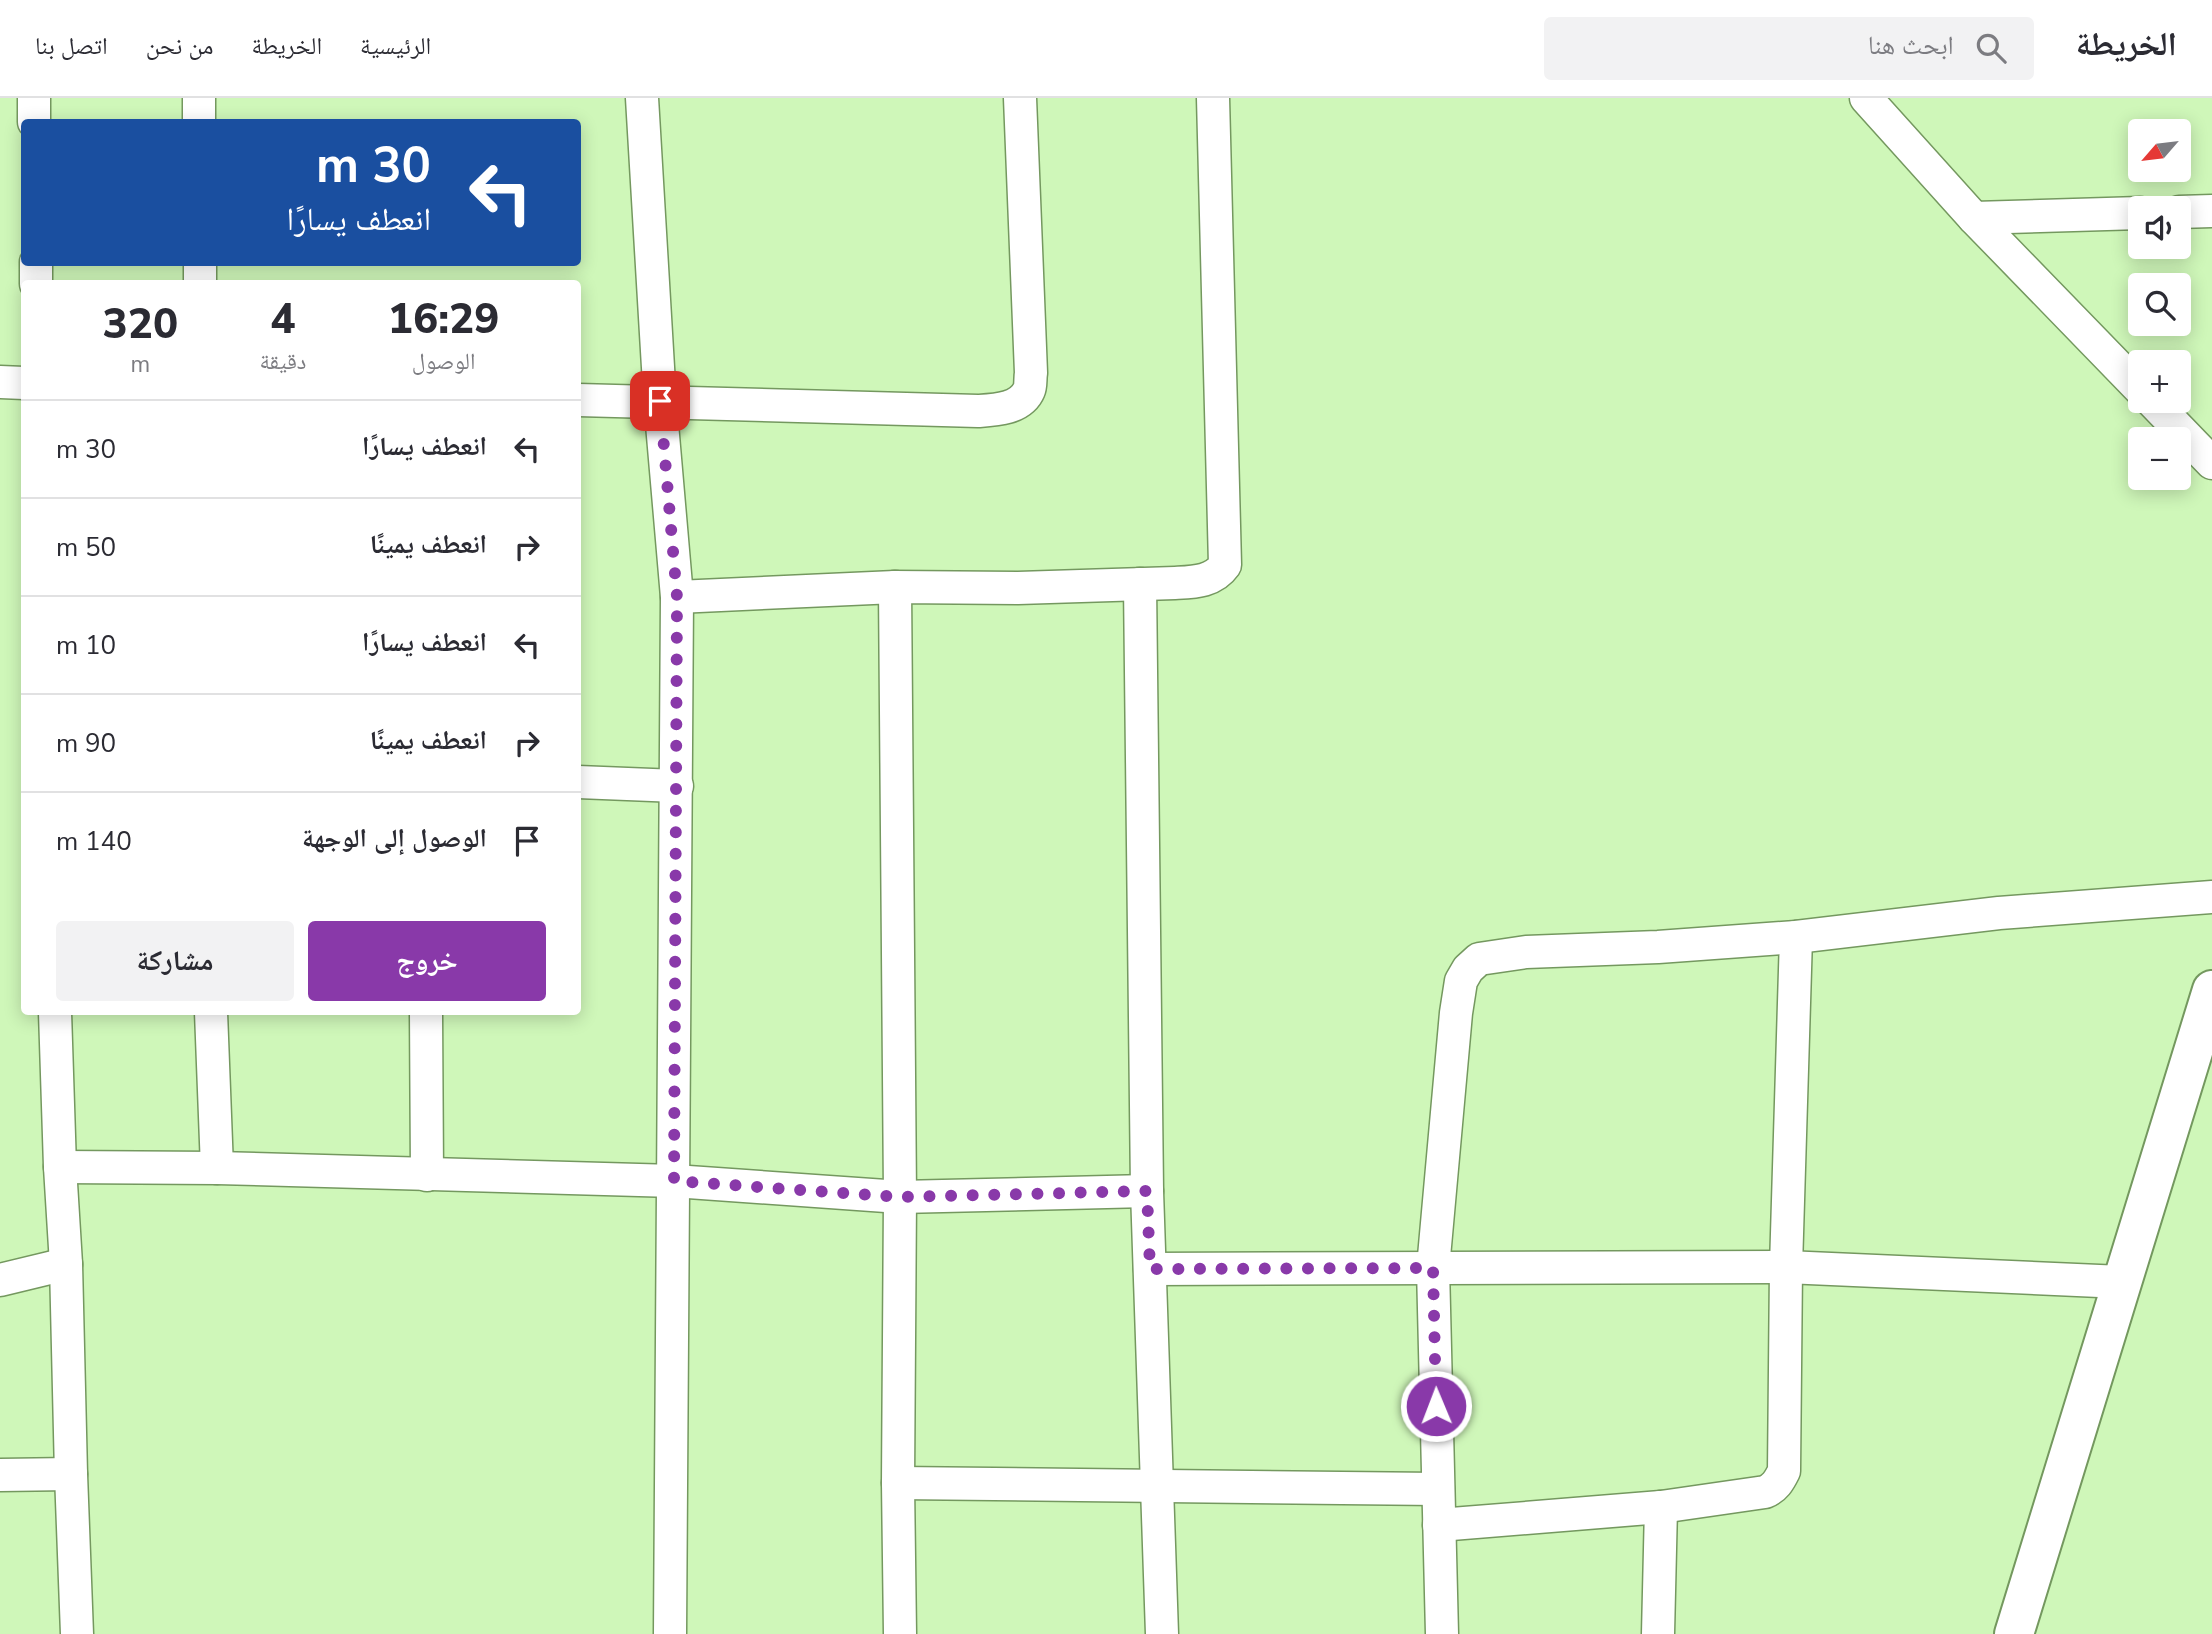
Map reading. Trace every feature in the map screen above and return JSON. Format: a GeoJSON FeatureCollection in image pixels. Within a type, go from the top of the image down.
{"type":"FeatureCollection","features":[{"type":"Feature","properties":{"kind":"street"},"geometry":{"type":"LineString","coordinates":[[34,98],[34,119]]}},
{"type":"Feature","properties":{"kind":"street"},"geometry":{"type":"LineString","coordinates":[[199,98],[199,119]]}},
{"type":"Feature","properties":{"kind":"street"},"geometry":{"type":"LineString","coordinates":[[642,98],[660,401],[677,597],[670,1634]]}},
{"type":"Feature","properties":{"kind":"street"},"geometry":{"type":"LineString","coordinates":[[581,400],[978,411],[999,410],[1017,403],[1029,391],[1031,373],[1020,98]]}},
{"type":"Feature","properties":{"kind":"street"},"geometry":{"type":"LineString","coordinates":[[677,597],[895,587],[1018,588],[1140,584],[1200,581],[1218,574],[1224,565],[1213,98]]}},
{"type":"Feature","properties":{"kind":"street"},"geometry":{"type":"LineString","coordinates":[[1866,98],[1973,218],[2128,377]]}},
{"type":"Feature","properties":{"kind":"street"},"geometry":{"type":"LineString","coordinates":[[2191,212],[2212,211]]}},
{"type":"Feature","properties":{"kind":"street"},"geometry":{"type":"LineString","coordinates":[[1973,218],[2128,214]]}},
{"type":"Feature","properties":{"kind":"street"},"geometry":{"type":"LineString","coordinates":[[0,382],[21,383]]}},
{"type":"Feature","properties":{"kind":"street"},"geometry":{"type":"LineString","coordinates":[[2164,413],[2212,463]]}},
{"type":"Feature","properties":{"kind":"street"},"geometry":{"type":"LineString","coordinates":[[1140,584],[1147,1191],[1162,1634]]}},
{"type":"Feature","properties":{"kind":"street"},"geometry":{"type":"LineString","coordinates":[[895,587],[900,1634]]}},
{"type":"Feature","properties":{"kind":"street"},"geometry":{"type":"LineString","coordinates":[[581,782],[677,786]]}},
{"type":"Feature","properties":{"kind":"street"},"geometry":{"type":"LineString","coordinates":[[1441,1634],[1433,1268],[1456,1013],[1461,981],[1468,969],[1479,959],[1526,952],[1658,947],[1796,937],[1999,913],[2212,897]]}},
{"type":"Feature","properties":{"kind":"street"},"geometry":{"type":"LineString","coordinates":[[1439,1525],[1661,1507],[1765,1492],[1773,1489],[1779,1481],[1784,1471],[1786,1267],[1796,937]]}},
{"type":"Feature","properties":{"kind":"street"},"geometry":{"type":"LineString","coordinates":[[2014,1634],[2212,990]]}},
{"type":"Feature","properties":{"kind":"street"},"geometry":{"type":"LineString","coordinates":[[55,1015],[77,1634]]}},
{"type":"Feature","properties":{"kind":"street"},"geometry":{"type":"LineString","coordinates":[[211,1015],[217,1168]]}},
{"type":"Feature","properties":{"kind":"street"},"geometry":{"type":"LineString","coordinates":[[426,1015],[427,1175]]}},
{"type":"Feature","properties":{"kind":"street"},"geometry":{"type":"LineString","coordinates":[[60,1167],[217,1168],[674,1181],[900,1197],[1147,1191]]}},
{"type":"Feature","properties":{"kind":"street"},"geometry":{"type":"LineString","coordinates":[[0,1280],[66,1264]]}},
{"type":"Feature","properties":{"kind":"street"},"geometry":{"type":"LineString","coordinates":[[1150,1269],[1786,1267],[2122,1282]]}},
{"type":"Feature","properties":{"kind":"street"},"geometry":{"type":"LineString","coordinates":[[0,1475],[71,1474]]}},
{"type":"Feature","properties":{"kind":"street"},"geometry":{"type":"LineString","coordinates":[[898,1483],[1438,1489]]}},
{"type":"Feature","properties":{"kind":"street"},"geometry":{"type":"LineString","coordinates":[[1658,1634],[1661,1507]]}},
{"type":"Feature","properties":{"kind":"route"},"geometry":{"type":"LineString","coordinates":[[660,401],[677,597],[674,1181],[900,1197],[1147,1191],[1150,1269],[1433,1268],[1436,1406]]}}]}
